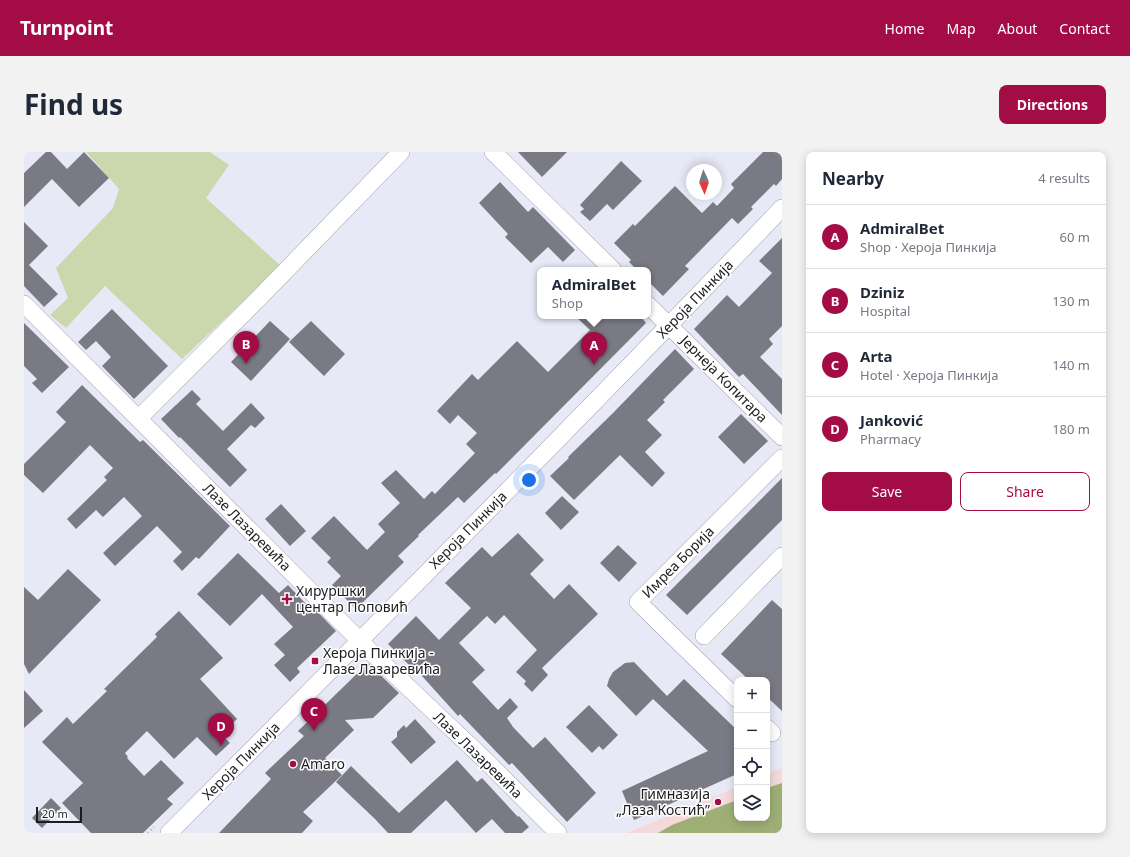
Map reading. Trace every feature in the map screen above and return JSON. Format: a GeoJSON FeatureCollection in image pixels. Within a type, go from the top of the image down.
{"type":"FeatureCollection","features":[{"type":"Feature","properties":{"kind":"street"},"geometry":{"type":"LineString","coordinates":[[138,418],[262,295],[401,152]]}},
{"type":"Feature","properties":{"kind":"street"},"geometry":{"type":"LineString","coordinates":[[493,152],[610,267]]}},
{"type":"Feature","properties":{"kind":"street","name":"Хероја Пинкија"},"geometry":{"type":"LineString","coordinates":[[169,833],[670,326],[782,208]]}},
{"type":"Feature","properties":{"kind":"street","name":"Лазе Лазаревића"},"geometry":{"type":"LineString","coordinates":[[24,304],[360,640],[558,833]]}},
{"type":"Feature","properties":{"kind":"street","name":"Јернеја Копитара"},"geometry":{"type":"LineString","coordinates":[[651,308],[782,437]]}},
{"type":"Feature","properties":{"kind":"street","name":"Имреа Борија"},"geometry":{"type":"LineString","coordinates":[[734,696],[638,602],[782,458]]}},
{"type":"Feature","properties":{"kind":"street"},"geometry":{"type":"LineString","coordinates":[[704,636],[782,556]]}},
{"type":"Feature","properties":{"kind":"path"},"geometry":{"type":"LineString","coordinates":[[770,819],[772,833]]}},
{"type":"Feature","properties":{"kind":"shaded area","name":"Гимназија „Лаза Костић”"},"geometry":{"type":"Polygon","coordinates":[[[782,768],[782,833],[627,833],[734,788],[734,821],[770,821],[770,773],[782,768]]]}},
{"type":"Feature","properties":{"kind":"green space"},"geometry":{"type":"Polygon","coordinates":[[[86,152],[210,152],[229,165],[206,198],[281,266],[182,359],[105,286],[66,328],[50,315],[68,298],[56,268],[113,208],[119,189],[86,152]]]}},
{"type":"Feature","properties":{"kind":"green space"},"geometry":{"type":"Polygon","coordinates":[[[782,783],[782,833],[658,833],[672,825],[734,801],[734,821],[770,821],[770,787],[782,783]]]}},
{"type":"Feature","properties":{"kind":"building"},"geometry":{"type":"Polygon","coordinates":[[[46,152],[51,152],[67,169],[84,152],[109,178],[79,207],[52,179],[24,207],[24,173],[46,152]]]}},
{"type":"Feature","properties":{"kind":"building"},"geometry":{"type":"Polygon","coordinates":[[[518,152],[567,152],[542,177],[518,152]]]}},
{"type":"Feature","properties":{"kind":"building"},"geometry":{"type":"Polygon","coordinates":[[[763,152],[782,152],[782,179],[776,186],[774,184],[751,207],[753,209],[738,224],[732,218],[685,266],[689,269],[663,296],[651,284],[651,267],[634,267],[629,262],[631,260],[614,243],[633,224],[635,226],[675,186],[686,197],[686,200],[689,200],[702,213],[713,202],[717,206],[734,188],[731,184],[763,152]]]}},
{"type":"Feature","properties":{"kind":"building"},"geometry":{"type":"Polygon","coordinates":[[[621,161],[642,181],[613,210],[607,204],[590,221],[580,212],[584,209],[580,205],[621,161]]]}},
{"type":"Feature","properties":{"kind":"building"},"geometry":{"type":"Polygon","coordinates":[[[500,182],[528,212],[533,207],[575,250],[563,262],[548,247],[531,263],[505,237],[508,234],[479,203],[500,182]]]}},
{"type":"Feature","properties":{"kind":"building"},"geometry":{"type":"Polygon","coordinates":[[[24,222],[48,246],[29,265],[58,294],[44,307],[24,286],[24,222]]]}},
{"type":"Feature","properties":{"kind":"building"},"geometry":{"type":"Polygon","coordinates":[[[782,238],[782,326],[769,339],[773,344],[760,357],[782,379],[782,415],[743,374],[739,377],[694,329],[727,295],[739,307],[772,273],[759,261],[782,238]]]}},
{"type":"Feature","properties":{"kind":"building"},"geometry":{"type":"Polygon","coordinates":[[[112,309],[168,366],[134,399],[102,366],[111,357],[96,341],[86,350],[78,342],[112,309]]]}},
{"type":"Feature","properties":{"kind":"building"},"geometry":{"type":"Polygon","coordinates":[[[578,319],[643,319],[646,323],[496,474],[495,473],[464,503],[458,497],[418,535],[419,536],[398,556],[404,562],[356,609],[332,585],[341,576],[327,562],[331,558],[311,538],[334,516],[367,550],[385,532],[378,524],[400,503],[381,483],[396,470],[424,499],[432,491],[435,494],[475,453],[466,444],[477,433],[458,415],[450,424],[437,411],[472,374],[478,380],[517,341],[548,372],[590,330],[578,319]]]}},
{"type":"Feature","properties":{"kind":"building"},"geometry":{"type":"Polygon","coordinates":[[[270,321],[290,339],[251,381],[231,362],[270,321]]]}},
{"type":"Feature","properties":{"kind":"building"},"geometry":{"type":"Polygon","coordinates":[[[311,321],[345,354],[324,376],[289,342],[311,321]]]}},
{"type":"Feature","properties":{"kind":"building"},"geometry":{"type":"Polygon","coordinates":[[[24,323],[69,367],[42,393],[32,383],[37,379],[24,366],[24,323]]]}},
{"type":"Feature","properties":{"kind":"building"},"geometry":{"type":"Polygon","coordinates":[[[675,349],[694,369],[663,400],[665,402],[647,420],[662,435],[645,452],[665,473],[652,487],[620,455],[574,500],[550,476],[675,349]]]}},
{"type":"Feature","properties":{"kind":"building"},"geometry":{"type":"Polygon","coordinates":[[[82,385],[140,442],[143,440],[230,526],[199,559],[196,557],[182,571],[173,561],[182,552],[157,526],[115,566],[103,553],[142,516],[124,497],[103,517],[96,510],[76,529],[67,519],[107,480],[104,477],[113,468],[90,445],[43,493],[24,475],[24,464],[66,422],[56,412],[82,385]]]}},
{"type":"Feature","properties":{"kind":"building"},"geometry":{"type":"Polygon","coordinates":[[[192,390],[201,399],[196,404],[223,431],[251,403],[265,418],[255,428],[251,425],[227,449],[247,470],[230,487],[161,419],[192,390]]]}},
{"type":"Feature","properties":{"kind":"building"},"geometry":{"type":"Polygon","coordinates":[[[741,414],[768,441],[744,464],[718,437],[741,414]]]}},
{"type":"Feature","properties":{"kind":"building"},"geometry":{"type":"Polygon","coordinates":[[[782,478],[782,520],[687,615],[666,595],[782,478]]]}},
{"type":"Feature","properties":{"kind":"building"},"geometry":{"type":"Polygon","coordinates":[[[562,496],[579,512],[561,530],[545,513],[562,496]]]}},
{"type":"Feature","properties":{"kind":"building"},"geometry":{"type":"Polygon","coordinates":[[[281,504],[306,531],[290,546],[265,519],[281,504]]]}},
{"type":"Feature","properties":{"kind":"building"},"geometry":{"type":"Polygon","coordinates":[[[518,533],[544,560],[530,574],[554,599],[569,584],[598,614],[542,668],[548,675],[532,692],[524,684],[526,681],[516,672],[537,650],[504,615],[495,624],[487,616],[459,643],[485,670],[472,682],[498,710],[510,698],[518,707],[507,718],[513,727],[533,748],[545,737],[596,793],[567,822],[512,763],[509,765],[460,714],[458,716],[413,666],[412,668],[388,644],[416,616],[439,640],[471,608],[445,583],[482,547],[492,557],[518,533]]]}},
{"type":"Feature","properties":{"kind":"building"},"geometry":{"type":"Polygon","coordinates":[[[618,545],[637,563],[619,582],[600,563],[618,545]]]}},
{"type":"Feature","properties":{"kind":"building"},"geometry":{"type":"Polygon","coordinates":[[[238,553],[279,593],[288,585],[308,606],[310,604],[336,631],[297,668],[300,672],[290,682],[274,665],[285,655],[274,644],[293,627],[262,594],[230,626],[197,594],[238,553]]]}},
{"type":"Feature","properties":{"kind":"building"},"geometry":{"type":"Polygon","coordinates":[[[68,569],[101,600],[29,674],[24,664],[24,587],[38,600],[68,569]]]}},
{"type":"Feature","properties":{"kind":"building"},"geometry":{"type":"Polygon","coordinates":[[[772,600],[782,609],[782,711],[770,700],[770,677],[746,677],[721,654],[772,600]]]}},
{"type":"Feature","properties":{"kind":"building"},"geometry":{"type":"Polygon","coordinates":[[[179,611],[223,658],[200,679],[237,719],[221,734],[230,743],[216,756],[197,737],[174,759],[147,731],[125,753],[128,757],[127,758],[144,776],[161,760],[184,783],[167,799],[173,804],[143,833],[91,833],[62,803],[83,783],[42,742],[67,717],[73,724],[107,691],[104,689],[157,637],[155,634],[179,611]]]}},
{"type":"Feature","properties":{"kind":"building"},"geometry":{"type":"Polygon","coordinates":[[[634,662],[667,696],[684,679],[734,727],[734,775],[634,820],[622,791],[708,751],[653,699],[636,716],[607,686],[613,672],[625,663],[634,662]]]}},
{"type":"Feature","properties":{"kind":"building"},"geometry":{"type":"Polygon","coordinates":[[[368,663],[399,693],[373,718],[345,720],[354,730],[325,758],[342,775],[303,812],[313,821],[302,833],[219,833],[271,779],[265,773],[304,736],[298,731],[368,663]]]}},
{"type":"Feature","properties":{"kind":"building"},"geometry":{"type":"Polygon","coordinates":[[[24,690],[43,711],[24,728],[24,690]]]}},
{"type":"Feature","properties":{"kind":"building"},"geometry":{"type":"Polygon","coordinates":[[[589,705],[618,735],[603,750],[599,746],[592,753],[566,727],[589,705]]]}},
{"type":"Feature","properties":{"kind":"building"},"geometry":{"type":"Polygon","coordinates":[[[415,719],[436,742],[411,764],[391,742],[397,737],[397,732],[404,725],[406,728],[415,719]]]}},
{"type":"Feature","properties":{"kind":"building"},"geometry":{"type":"Polygon","coordinates":[[[457,760],[477,782],[482,778],[529,827],[522,833],[505,833],[492,819],[476,833],[446,800],[411,833],[388,833],[336,782],[351,766],[399,813],[457,760]]]}},
{"type":"Feature","properties":{"kind":"building"},"geometry":{"type":"Polygon","coordinates":[[[51,798],[61,808],[42,828],[32,818],[51,798]]]}},
{"type":"Feature","properties":{"kind":"place","name":"Dziniz"},"geometry":{"type":"Point","coordinates":[246,364]}},
{"type":"Feature","properties":{"kind":"place","name":"AdmiralBet"},"geometry":{"type":"Point","coordinates":[594,365]}},
{"type":"Feature","properties":{"kind":"place","name":"Хируршки центар Поповић"},"geometry":{"type":"Point","coordinates":[287,599]}},
{"type":"Feature","properties":{"kind":"place","name":"Хероја Пинкија - Лазе Лазаревића"},"geometry":{"type":"Point","coordinates":[315,661]}},
{"type":"Feature","properties":{"kind":"place","name":"Arta"},"geometry":{"type":"Point","coordinates":[314,731]}},
{"type":"Feature","properties":{"kind":"place","name":"Janković"},"geometry":{"type":"Point","coordinates":[221,746]}},
{"type":"Feature","properties":{"kind":"place","name":"Amaro"},"geometry":{"type":"Point","coordinates":[293,764]}},
{"type":"Feature","properties":{"kind":"place","name":"Гимназија „Лаза Костић”"},"geometry":{"type":"Point","coordinates":[718,802]}}]}
